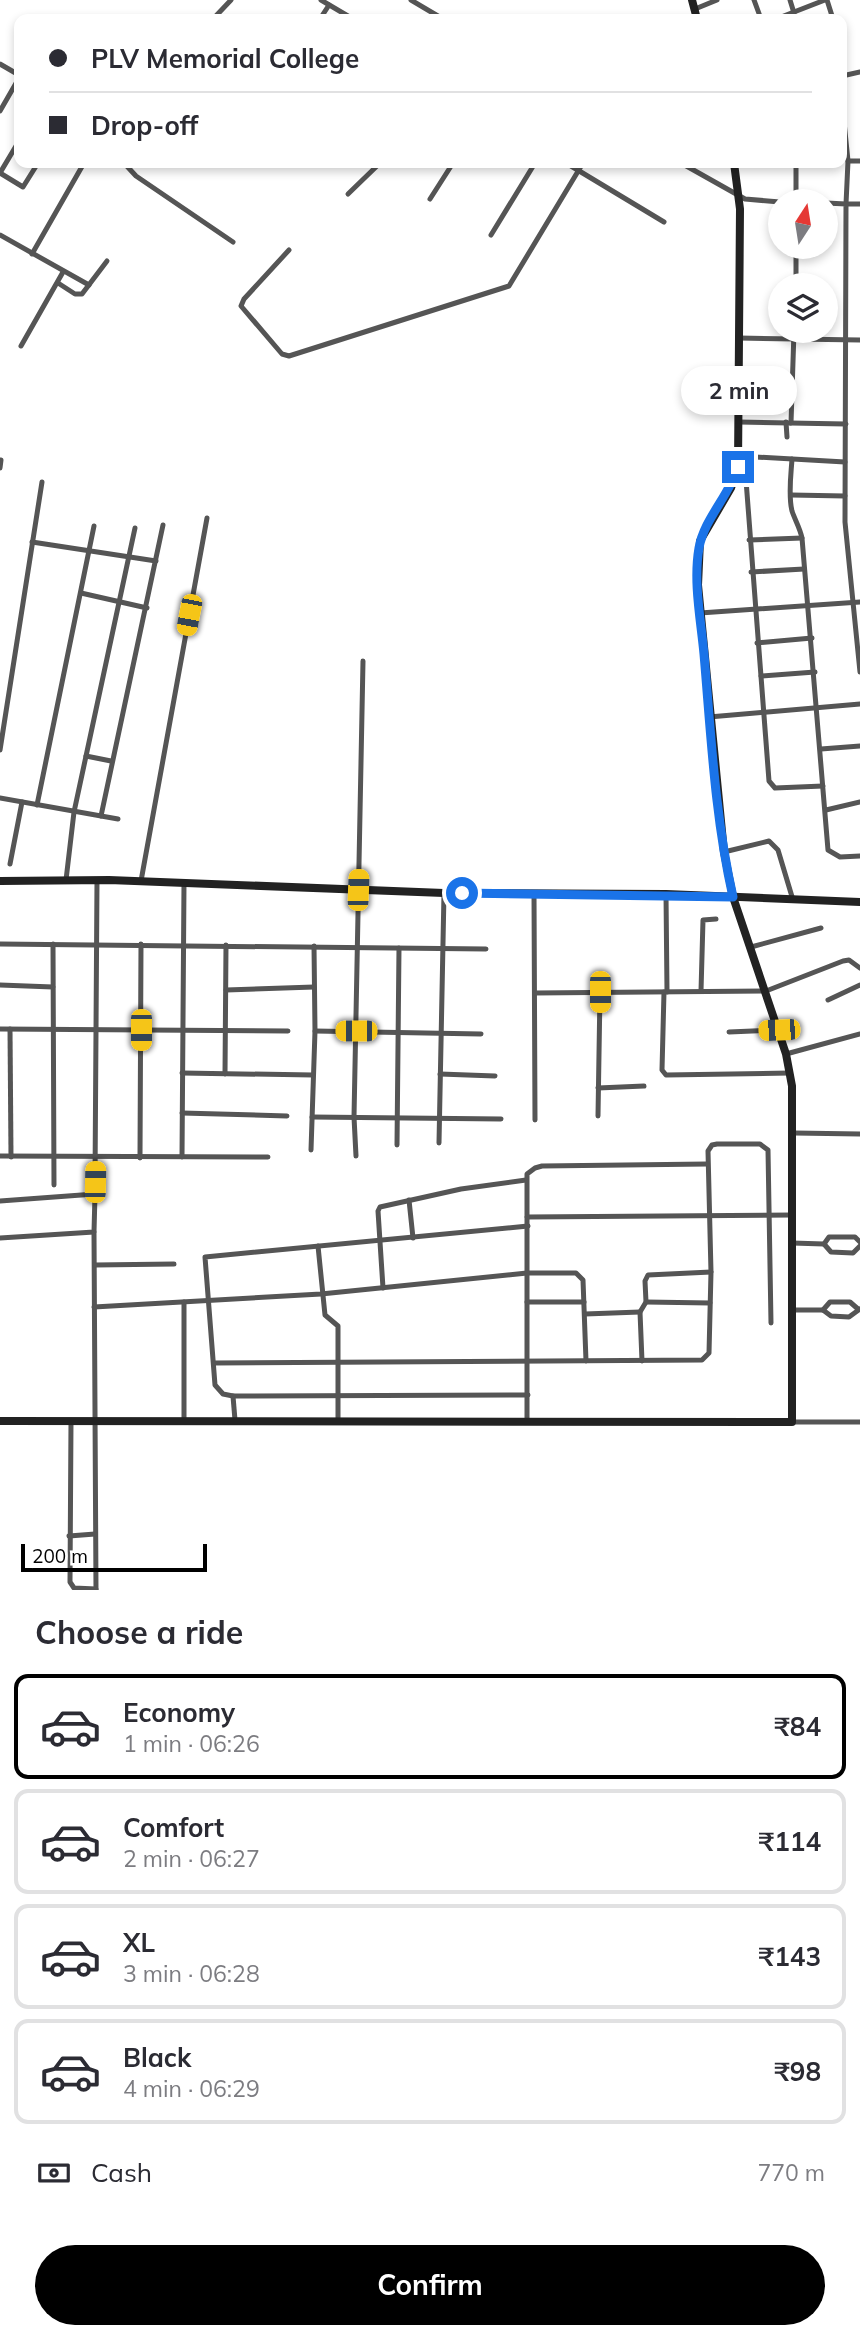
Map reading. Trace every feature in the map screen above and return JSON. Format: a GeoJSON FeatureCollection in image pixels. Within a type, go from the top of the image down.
{"type":"FeatureCollection","features":[{"type":"Feature","properties":{"kind":"street"},"geometry":{"type":"LineString","coordinates":[[218,14],[231,0]]}},
{"type":"Feature","properties":{"kind":"street"},"geometry":{"type":"LineString","coordinates":[[321,0],[344,14]]}},
{"type":"Feature","properties":{"kind":"street"},"geometry":{"type":"LineString","coordinates":[[411,0],[435,14]]}},
{"type":"Feature","properties":{"kind":"street"},"geometry":{"type":"LineString","coordinates":[[694,5],[717,0]]}},
{"type":"Feature","properties":{"kind":"street"},"geometry":{"type":"LineString","coordinates":[[790,0],[794,13]]}},
{"type":"Feature","properties":{"kind":"street"},"geometry":{"type":"LineString","coordinates":[[791,14],[826,0]]}},
{"type":"Feature","properties":{"kind":"street"},"geometry":{"type":"LineString","coordinates":[[323,14],[329,5]]}},
{"type":"Feature","properties":{"kind":"street"},"geometry":{"type":"LineString","coordinates":[[0,111],[14,86]]}},
{"type":"Feature","properties":{"kind":"street"},"geometry":{"type":"LineString","coordinates":[[14,149],[0,173],[23,187],[35,168]]}},
{"type":"Feature","properties":{"kind":"street"},"geometry":{"type":"LineString","coordinates":[[847,151],[845,496],[860,672]]}},
{"type":"Feature","properties":{"kind":"street"},"geometry":{"type":"LineString","coordinates":[[848,161],[860,161]]}},
{"type":"Feature","properties":{"kind":"street"},"geometry":{"type":"LineString","coordinates":[[32,254],[81,168]]}},
{"type":"Feature","properties":{"kind":"street"},"geometry":{"type":"LineString","coordinates":[[129,168],[136,176],[233,242]]}},
{"type":"Feature","properties":{"kind":"street"},"geometry":{"type":"LineString","coordinates":[[348,194],[375,168]]}},
{"type":"Feature","properties":{"kind":"street"},"geometry":{"type":"LineString","coordinates":[[430,199],[450,168]]}},
{"type":"Feature","properties":{"kind":"street"},"geometry":{"type":"LineString","coordinates":[[491,235],[532,168]]}},
{"type":"Feature","properties":{"kind":"street"},"geometry":{"type":"LineString","coordinates":[[575,168],[664,222]]}},
{"type":"Feature","properties":{"kind":"street"},"geometry":{"type":"LineString","coordinates":[[690,168],[739,196],[768,201]]}},
{"type":"Feature","properties":{"kind":"street"},"geometry":{"type":"LineString","coordinates":[[735,168],[739,196],[738,467],[731,488],[700,541],[698,585],[724,852],[733,897],[779,1030],[790,1073],[794,1133],[792,1422]]}},
{"type":"Feature","properties":{"kind":"street"},"geometry":{"type":"LineString","coordinates":[[796,168],[796,189]]}},
{"type":"Feature","properties":{"kind":"street"},"geometry":{"type":"LineString","coordinates":[[289,250],[244,299],[241,306],[282,354],[289,356],[509,286],[516,279],[579,170]]}},
{"type":"Feature","properties":{"kind":"street"},"geometry":{"type":"LineString","coordinates":[[838,204],[860,204]]}},
{"type":"Feature","properties":{"kind":"street"},"geometry":{"type":"LineString","coordinates":[[0,246],[2,237],[89,285]]}},
{"type":"Feature","properties":{"kind":"street"},"geometry":{"type":"LineString","coordinates":[[58,283],[79,295],[107,261]]}},
{"type":"Feature","properties":{"kind":"street"},"geometry":{"type":"LineString","coordinates":[[22,346],[64,272]]}},
{"type":"Feature","properties":{"kind":"street"},"geometry":{"type":"LineString","coordinates":[[739,338],[768,336]]}},
{"type":"Feature","properties":{"kind":"street"},"geometry":{"type":"LineString","coordinates":[[838,339],[860,340]]}},
{"type":"Feature","properties":{"kind":"street"},"geometry":{"type":"LineString","coordinates":[[787,436],[793,343]]}},
{"type":"Feature","properties":{"kind":"street"},"geometry":{"type":"LineString","coordinates":[[739,422],[846,424]]}},
{"type":"Feature","properties":{"kind":"street"},"geometry":{"type":"LineString","coordinates":[[738,456],[845,461]]}},
{"type":"Feature","properties":{"kind":"street"},"geometry":{"type":"LineString","coordinates":[[792,459],[791,495],[793,513],[798,520],[802,538],[830,853],[840,857],[860,856]]}},
{"type":"Feature","properties":{"kind":"street"},"geometry":{"type":"LineString","coordinates":[[0,468],[1,460]]}},
{"type":"Feature","properties":{"kind":"street"},"geometry":{"type":"LineString","coordinates":[[738,467],[746,480],[751,572],[770,785],[780,789],[823,786]]}},
{"type":"Feature","properties":{"kind":"street"},"geometry":{"type":"LineString","coordinates":[[0,750],[42,482]]}},
{"type":"Feature","properties":{"kind":"street"},"geometry":{"type":"LineString","coordinates":[[791,495],[845,496]]}},
{"type":"Feature","properties":{"kind":"street"},"geometry":{"type":"LineString","coordinates":[[141,881],[207,518]]}},
{"type":"Feature","properties":{"kind":"street"},"geometry":{"type":"LineString","coordinates":[[101,816],[163,525]]}},
{"type":"Feature","properties":{"kind":"street"},"geometry":{"type":"LineString","coordinates":[[37,805],[94,526]]}},
{"type":"Feature","properties":{"kind":"street"},"geometry":{"type":"LineString","coordinates":[[66,880],[74,812],[135,528]]}},
{"type":"Feature","properties":{"kind":"street"},"geometry":{"type":"LineString","coordinates":[[749,540],[802,538]]}},
{"type":"Feature","properties":{"kind":"street"},"geometry":{"type":"LineString","coordinates":[[33,542],[156,561]]}},
{"type":"Feature","properties":{"kind":"street"},"geometry":{"type":"LineString","coordinates":[[751,572],[804,569]]}},
{"type":"Feature","properties":{"kind":"street"},"geometry":{"type":"LineString","coordinates":[[80,593],[147,608]]}},
{"type":"Feature","properties":{"kind":"street"},"geometry":{"type":"LineString","coordinates":[[700,613],[856,602]]}},
{"type":"Feature","properties":{"kind":"street"},"geometry":{"type":"LineString","coordinates":[[757,643],[812,638]]}},
{"type":"Feature","properties":{"kind":"street"},"geometry":{"type":"LineString","coordinates":[[356,1156],[354,1117],[363,661]]}},
{"type":"Feature","properties":{"kind":"street"},"geometry":{"type":"LineString","coordinates":[[761,676],[815,672]]}},
{"type":"Feature","properties":{"kind":"street"},"geometry":{"type":"LineString","coordinates":[[709,717],[860,704]]}},
{"type":"Feature","properties":{"kind":"street"},"geometry":{"type":"LineString","coordinates":[[821,749],[860,746]]}},
{"type":"Feature","properties":{"kind":"street"},"geometry":{"type":"LineString","coordinates":[[86,756],[111,761]]}},
{"type":"Feature","properties":{"kind":"street"},"geometry":{"type":"LineString","coordinates":[[0,797],[118,820]]}},
{"type":"Feature","properties":{"kind":"street"},"geometry":{"type":"LineString","coordinates":[[10,864],[22,802]]}},
{"type":"Feature","properties":{"kind":"street"},"geometry":{"type":"LineString","coordinates":[[826,810],[860,802]]}},
{"type":"Feature","properties":{"kind":"street"},"geometry":{"type":"LineString","coordinates":[[724,852],[769,841],[778,850],[793,900]]}},
{"type":"Feature","properties":{"kind":"street"},"geometry":{"type":"LineString","coordinates":[[95,1182],[97,880]]}},
{"type":"Feature","properties":{"kind":"street"},"geometry":{"type":"LineString","coordinates":[[0,881],[141,881],[444,893],[666,894],[860,902]]}},
{"type":"Feature","properties":{"kind":"street"},"geometry":{"type":"LineString","coordinates":[[182,1157],[184,883]]}},
{"type":"Feature","properties":{"kind":"street"},"geometry":{"type":"LineString","coordinates":[[439,1143],[444,893]]}},
{"type":"Feature","properties":{"kind":"street"},"geometry":{"type":"LineString","coordinates":[[534,893],[535,1120]]}},
{"type":"Feature","properties":{"kind":"street"},"geometry":{"type":"LineString","coordinates":[[666,894],[662,1069],[666,1075],[790,1073]]}},
{"type":"Feature","properties":{"kind":"street"},"geometry":{"type":"LineString","coordinates":[[701,991],[702,923],[705,919],[716,919]]}},
{"type":"Feature","properties":{"kind":"street"},"geometry":{"type":"LineString","coordinates":[[751,947],[821,928]]}},
{"type":"Feature","properties":{"kind":"street"},"geometry":{"type":"LineString","coordinates":[[0,944],[486,949]]}},
{"type":"Feature","properties":{"kind":"street"},"geometry":{"type":"LineString","coordinates":[[52,944],[54,1185]]}},
{"type":"Feature","properties":{"kind":"street"},"geometry":{"type":"LineString","coordinates":[[140,1158],[141,944]]}},
{"type":"Feature","properties":{"kind":"street"},"geometry":{"type":"LineString","coordinates":[[225,1074],[226,945]]}},
{"type":"Feature","properties":{"kind":"street"},"geometry":{"type":"LineString","coordinates":[[311,1150],[315,1031],[314,946]]}},
{"type":"Feature","properties":{"kind":"street"},"geometry":{"type":"LineString","coordinates":[[397,1145],[399,948]]}},
{"type":"Feature","properties":{"kind":"street"},"geometry":{"type":"LineString","coordinates":[[535,993],[766,991],[843,961],[849,960],[860,968]]}},
{"type":"Feature","properties":{"kind":"street"},"geometry":{"type":"LineString","coordinates":[[0,985],[53,986]]}},
{"type":"Feature","properties":{"kind":"street"},"geometry":{"type":"LineString","coordinates":[[828,1000],[860,985]]}},
{"type":"Feature","properties":{"kind":"street"},"geometry":{"type":"LineString","coordinates":[[226,990],[314,988]]}},
{"type":"Feature","properties":{"kind":"street"},"geometry":{"type":"LineString","coordinates":[[598,1116],[600,992]]}},
{"type":"Feature","properties":{"kind":"street"},"geometry":{"type":"LineString","coordinates":[[0,1029],[288,1031]]}},
{"type":"Feature","properties":{"kind":"street"},"geometry":{"type":"LineString","coordinates":[[10,1029],[11,1157]]}},
{"type":"Feature","properties":{"kind":"street"},"geometry":{"type":"LineString","coordinates":[[729,1032],[779,1030]]}},
{"type":"Feature","properties":{"kind":"street"},"geometry":{"type":"LineString","coordinates":[[315,1031],[481,1034]]}},
{"type":"Feature","properties":{"kind":"street"},"geometry":{"type":"LineString","coordinates":[[786,1054],[860,1034]]}},
{"type":"Feature","properties":{"kind":"street"},"geometry":{"type":"LineString","coordinates":[[0,1071],[9,1071]]}},
{"type":"Feature","properties":{"kind":"street"},"geometry":{"type":"LineString","coordinates":[[183,1073],[313,1075]]}},
{"type":"Feature","properties":{"kind":"street"},"geometry":{"type":"LineString","coordinates":[[440,1074],[495,1076]]}},
{"type":"Feature","properties":{"kind":"street"},"geometry":{"type":"LineString","coordinates":[[598,1088],[644,1086]]}},
{"type":"Feature","properties":{"kind":"street"},"geometry":{"type":"LineString","coordinates":[[0,1111],[9,1111]]}},
{"type":"Feature","properties":{"kind":"street"},"geometry":{"type":"LineString","coordinates":[[182,1113],[288,1116]]}},
{"type":"Feature","properties":{"kind":"street"},"geometry":{"type":"LineString","coordinates":[[312,1117],[500,1119]]}},
{"type":"Feature","properties":{"kind":"street"},"geometry":{"type":"LineString","coordinates":[[794,1133],[860,1134]]}},
{"type":"Feature","properties":{"kind":"street"},"geometry":{"type":"LineString","coordinates":[[214,1363],[642,1361],[707,1357],[710,1216],[707,1164],[708,1151],[712,1145],[760,1144],[765,1146],[769,1155],[771,1323]]}},
{"type":"Feature","properties":{"kind":"street"},"geometry":{"type":"LineString","coordinates":[[0,1156],[268,1157]]}},
{"type":"Feature","properties":{"kind":"street"},"geometry":{"type":"LineString","coordinates":[[527,1421],[526,1180],[531,1170],[542,1166],[707,1164]]}},
{"type":"Feature","properties":{"kind":"street"},"geometry":{"type":"LineString","coordinates":[[383,1288],[379,1240],[380,1207],[470,1187],[526,1180]]}},
{"type":"Feature","properties":{"kind":"street"},"geometry":{"type":"LineString","coordinates":[[0,1201],[95,1194],[96,1590],[79,1589],[70,1584],[71,1421]]}},
{"type":"Feature","properties":{"kind":"street"},"geometry":{"type":"LineString","coordinates":[[409,1200],[413,1238]]}},
{"type":"Feature","properties":{"kind":"street"},"geometry":{"type":"LineString","coordinates":[[527,1217],[792,1215]]}},
{"type":"Feature","properties":{"kind":"street"},"geometry":{"type":"LineString","coordinates":[[528,1226],[205,1257],[217,1389],[233,1396],[528,1395]]}},
{"type":"Feature","properties":{"kind":"street"},"geometry":{"type":"LineString","coordinates":[[0,1238],[94,1232]]}},
{"type":"Feature","properties":{"kind":"street"},"geometry":{"type":"LineString","coordinates":[[792,1243],[824,1244],[831,1252],[853,1253],[860,1244],[855,1237],[839,1236],[829,1237],[824,1244]]}},
{"type":"Feature","properties":{"kind":"street"},"geometry":{"type":"LineString","coordinates":[[318,1246],[325,1315],[338,1326],[338,1420]]}},
{"type":"Feature","properties":{"kind":"street"},"geometry":{"type":"LineString","coordinates":[[95,1265],[174,1264]]}},
{"type":"Feature","properties":{"kind":"street"},"geometry":{"type":"LineString","coordinates":[[642,1361],[640,1312],[646,1302],[645,1281],[651,1273],[710,1272]]}},
{"type":"Feature","properties":{"kind":"street"},"geometry":{"type":"LineString","coordinates":[[94,1307],[321,1294],[527,1273],[579,1274],[583,1280],[586,1361]]}},
{"type":"Feature","properties":{"kind":"street"},"geometry":{"type":"LineString","coordinates":[[527,1301],[584,1302]]}},
{"type":"Feature","properties":{"kind":"street"},"geometry":{"type":"LineString","coordinates":[[184,1302],[184,1421]]}},
{"type":"Feature","properties":{"kind":"street"},"geometry":{"type":"LineString","coordinates":[[646,1302],[710,1303]]}},
{"type":"Feature","properties":{"kind":"street"},"geometry":{"type":"LineString","coordinates":[[792,1310],[823,1310],[831,1315],[849,1317],[859,1309],[850,1302],[830,1302],[823,1310]]}},
{"type":"Feature","properties":{"kind":"street"},"geometry":{"type":"LineString","coordinates":[[585,1314],[640,1312]]}},
{"type":"Feature","properties":{"kind":"street"},"geometry":{"type":"LineString","coordinates":[[233,1396],[234,1420]]}},
{"type":"Feature","properties":{"kind":"street"},"geometry":{"type":"LineString","coordinates":[[0,1421],[860,1422]]}},
{"type":"Feature","properties":{"kind":"street"},"geometry":{"type":"LineString","coordinates":[[69,1536],[95,1534]]}},
{"type":"Feature","properties":{"kind":"route"},"geometry":{"type":"LineString","coordinates":[[462,893],[733,897],[722,841],[710,725],[698,585],[698,551],[704,532],[731,488],[738,467]]}}]}
